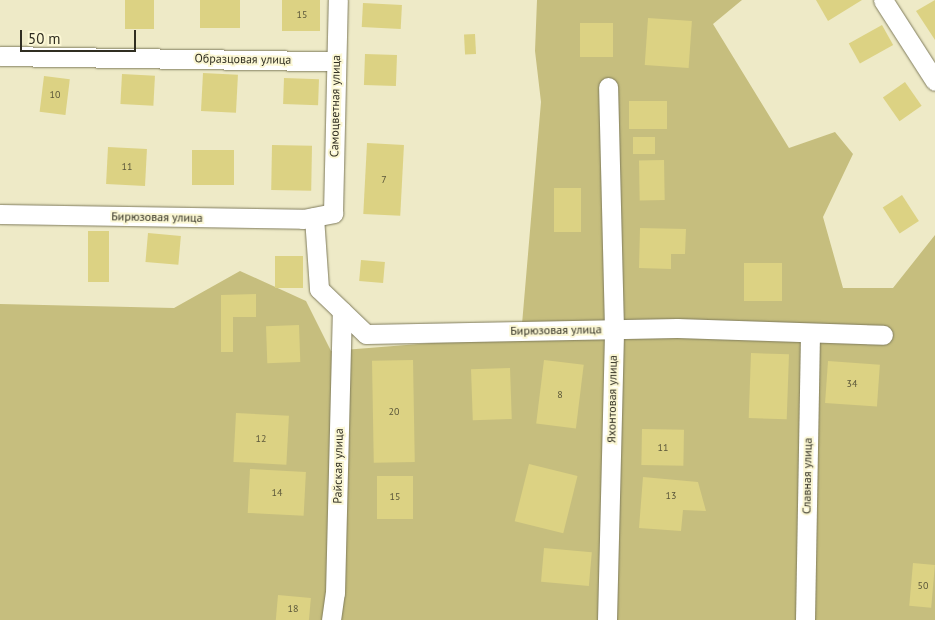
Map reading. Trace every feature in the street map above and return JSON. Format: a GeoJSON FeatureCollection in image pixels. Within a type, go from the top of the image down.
{"type":"FeatureCollection","features":[{"type":"Feature","properties":{"kind":"street","name":"Самоцветная улица"},"geometry":{"type":"LineString","coordinates":[[333,213],[338,0]]}},
{"type":"Feature","properties":{"kind":"street"},"geometry":{"type":"LineString","coordinates":[[883,0],[935,81]]}},
{"type":"Feature","properties":{"kind":"street","name":"Образцовая улица"},"geometry":{"type":"LineString","coordinates":[[0,56],[336,61]]}},
{"type":"Feature","properties":{"kind":"street","name":"Яхонтовая улица"},"geometry":{"type":"LineString","coordinates":[[607,620],[614,329],[608,87]]}},
{"type":"Feature","properties":{"kind":"street","name":"Бирюзовая улица"},"geometry":{"type":"LineString","coordinates":[[0,214],[314,217],[333,213]]}},
{"type":"Feature","properties":{"kind":"street","name":"Бирюзовая улица"},"geometry":{"type":"LineString","coordinates":[[314,217],[319,289],[366,334],[614,329],[883,335]]}},
{"type":"Feature","properties":{"kind":"street","name":"Райская улица"},"geometry":{"type":"LineString","coordinates":[[331,620],[335,593],[342,311]]}},
{"type":"Feature","properties":{"kind":"street","name":"Славная улица"},"geometry":{"type":"LineString","coordinates":[[805,620],[810,333]]}},
{"type":"Feature","properties":{"kind":"shaded area"},"geometry":{"type":"Polygon","coordinates":[[[537,0],[742,0],[713,24],[789,148],[835,132],[853,154],[823,217],[843,288],[893,288],[935,235],[935,620],[0,620],[0,304],[174,308],[240,271],[306,301],[331,351],[521,336],[541,102],[535,51],[537,0]]]}},
{"type":"Feature","properties":{"kind":"building"},"geometry":{"type":"Polygon","coordinates":[[[125,0],[154,0],[154,29],[125,29],[125,0]]]}},
{"type":"Feature","properties":{"kind":"building"},"geometry":{"type":"Polygon","coordinates":[[[200,0],[240,0],[240,28],[200,28],[200,0]]]}},
{"type":"Feature","properties":{"kind":"building"},"geometry":{"type":"Polygon","coordinates":[[[282,0],[320,0],[320,31],[282,31],[282,0]]]}},
{"type":"Feature","properties":{"kind":"building"},"geometry":{"type":"Polygon","coordinates":[[[816,0],[862,0],[828,21],[816,0]]]}},
{"type":"Feature","properties":{"kind":"building"},"geometry":{"type":"Polygon","coordinates":[[[935,0],[935,40],[916,11],[935,0]]]}},
{"type":"Feature","properties":{"kind":"building"},"geometry":{"type":"Polygon","coordinates":[[[363,3],[402,5],[401,29],[362,27],[363,3]]]}},
{"type":"Feature","properties":{"kind":"building"},"geometry":{"type":"Polygon","coordinates":[[[648,18],[692,21],[689,68],[645,65],[648,18]]]}},
{"type":"Feature","properties":{"kind":"building"},"geometry":{"type":"Polygon","coordinates":[[[580,23],[613,23],[613,57],[580,57],[580,23]]]}},
{"type":"Feature","properties":{"kind":"building"},"geometry":{"type":"Polygon","coordinates":[[[882,25],[893,45],[860,64],[849,43],[882,25]]]}},
{"type":"Feature","properties":{"kind":"building"},"geometry":{"type":"Polygon","coordinates":[[[475,34],[476,54],[465,55],[464,35],[475,34]]]}},
{"type":"Feature","properties":{"kind":"building"},"geometry":{"type":"Polygon","coordinates":[[[365,54],[397,55],[396,86],[364,85],[365,54]]]}},
{"type":"Feature","properties":{"kind":"building"},"geometry":{"type":"Polygon","coordinates":[[[203,73],[238,75],[236,113],[201,111],[203,73]]]}},
{"type":"Feature","properties":{"kind":"building"},"geometry":{"type":"Polygon","coordinates":[[[122,74],[155,76],[153,106],[120,104],[122,74]]]}},
{"type":"Feature","properties":{"kind":"building"},"geometry":{"type":"Polygon","coordinates":[[[44,76],[70,79],[65,115],[40,112],[44,76]]]}},
{"type":"Feature","properties":{"kind":"building"},"geometry":{"type":"Polygon","coordinates":[[[284,78],[319,79],[318,105],[283,104],[284,78]]]}},
{"type":"Feature","properties":{"kind":"building"},"geometry":{"type":"Polygon","coordinates":[[[905,82],[922,106],[900,121],[883,97],[905,82]]]}},
{"type":"Feature","properties":{"kind":"building"},"geometry":{"type":"Polygon","coordinates":[[[629,101],[667,101],[667,129],[629,129],[629,101]]]}},
{"type":"Feature","properties":{"kind":"building"},"geometry":{"type":"Polygon","coordinates":[[[633,137],[655,137],[655,154],[633,154],[633,137]]]}},
{"type":"Feature","properties":{"kind":"building"},"geometry":{"type":"Polygon","coordinates":[[[367,143],[404,145],[400,216],[363,214],[367,143]]]}},
{"type":"Feature","properties":{"kind":"building"},"geometry":{"type":"Polygon","coordinates":[[[272,145],[312,146],[311,191],[271,190],[272,145]]]}},
{"type":"Feature","properties":{"kind":"building"},"geometry":{"type":"Polygon","coordinates":[[[108,147],[147,149],[145,186],[106,184],[108,147]]]}},
{"type":"Feature","properties":{"kind":"building"},"geometry":{"type":"Polygon","coordinates":[[[192,150],[234,150],[234,185],[192,185],[192,150]]]}},
{"type":"Feature","properties":{"kind":"building"},"geometry":{"type":"Polygon","coordinates":[[[639,160],[664,160],[665,200],[640,200],[639,160]]]}},
{"type":"Feature","properties":{"kind":"building"},"geometry":{"type":"Polygon","coordinates":[[[554,188],[581,188],[581,232],[554,232],[554,188]]]}},
{"type":"Feature","properties":{"kind":"building"},"geometry":{"type":"Polygon","coordinates":[[[902,195],[919,221],[900,234],[883,208],[902,195]]]}},
{"type":"Feature","properties":{"kind":"building"},"geometry":{"type":"Polygon","coordinates":[[[640,228],[686,229],[685,254],[671,254],[671,269],[639,268],[640,228]]]}},
{"type":"Feature","properties":{"kind":"building"},"geometry":{"type":"Polygon","coordinates":[[[88,231],[109,231],[109,282],[88,282],[88,231]]]}},
{"type":"Feature","properties":{"kind":"building"},"geometry":{"type":"Polygon","coordinates":[[[148,233],[181,236],[178,265],[145,262],[148,233]]]}},
{"type":"Feature","properties":{"kind":"building"},"geometry":{"type":"Polygon","coordinates":[[[275,256],[303,256],[303,288],[275,288],[275,256]]]}},
{"type":"Feature","properties":{"kind":"building"},"geometry":{"type":"Polygon","coordinates":[[[361,260],[385,262],[383,283],[359,281],[361,260]]]}},
{"type":"Feature","properties":{"kind":"building"},"geometry":{"type":"Polygon","coordinates":[[[744,263],[782,263],[782,301],[744,301],[744,263]]]}},
{"type":"Feature","properties":{"kind":"building"},"geometry":{"type":"Polygon","coordinates":[[[256,294],[256,317],[233,317],[233,352],[221,352],[221,295],[256,294]]]}},
{"type":"Feature","properties":{"kind":"building"},"geometry":{"type":"Polygon","coordinates":[[[299,325],[300,362],[267,363],[266,326],[299,325]]]}},
{"type":"Feature","properties":{"kind":"building"},"geometry":{"type":"Polygon","coordinates":[[[751,353],[789,354],[787,419],[749,418],[751,353]]]}},
{"type":"Feature","properties":{"kind":"building"},"geometry":{"type":"Polygon","coordinates":[[[413,360],[415,462],[374,463],[372,361],[413,360]]]}},
{"type":"Feature","properties":{"kind":"building"},"geometry":{"type":"Polygon","coordinates":[[[544,360],[584,365],[576,428],[536,424],[544,360]]]}},
{"type":"Feature","properties":{"kind":"building"},"geometry":{"type":"Polygon","coordinates":[[[828,361],[880,365],[877,407],[825,403],[828,361]]]}},
{"type":"Feature","properties":{"kind":"building"},"geometry":{"type":"Polygon","coordinates":[[[510,368],[512,419],[473,420],[471,369],[510,368]]]}},
{"type":"Feature","properties":{"kind":"building"},"geometry":{"type":"Polygon","coordinates":[[[236,413],[289,416],[286,465],[233,462],[236,413]]]}},
{"type":"Feature","properties":{"kind":"building"},"geometry":{"type":"Polygon","coordinates":[[[642,429],[684,430],[683,466],[641,465],[642,429]]]}},
{"type":"Feature","properties":{"kind":"building"},"geometry":{"type":"Polygon","coordinates":[[[529,464],[578,476],[563,533],[515,521],[529,464]]]}},
{"type":"Feature","properties":{"kind":"building"},"geometry":{"type":"Polygon","coordinates":[[[250,469],[306,472],[304,516],[248,513],[250,469]]]}},
{"type":"Feature","properties":{"kind":"building"},"geometry":{"type":"Polygon","coordinates":[[[377,476],[413,476],[413,519],[377,519],[377,476]]]}},
{"type":"Feature","properties":{"kind":"building"},"geometry":{"type":"Polygon","coordinates":[[[643,477],[698,482],[706,511],[683,510],[681,531],[639,528],[643,477]]]}},
{"type":"Feature","properties":{"kind":"building"},"geometry":{"type":"Polygon","coordinates":[[[544,548],[592,552],[589,586],[541,582],[544,548]]]}},
{"type":"Feature","properties":{"kind":"building"},"geometry":{"type":"Polygon","coordinates":[[[913,563],[935,565],[931,608],[909,606],[913,563]]]}},
{"type":"Feature","properties":{"kind":"building"},"geometry":{"type":"Polygon","coordinates":[[[278,595],[311,598],[309,620],[276,620],[278,595]]]}}]}
